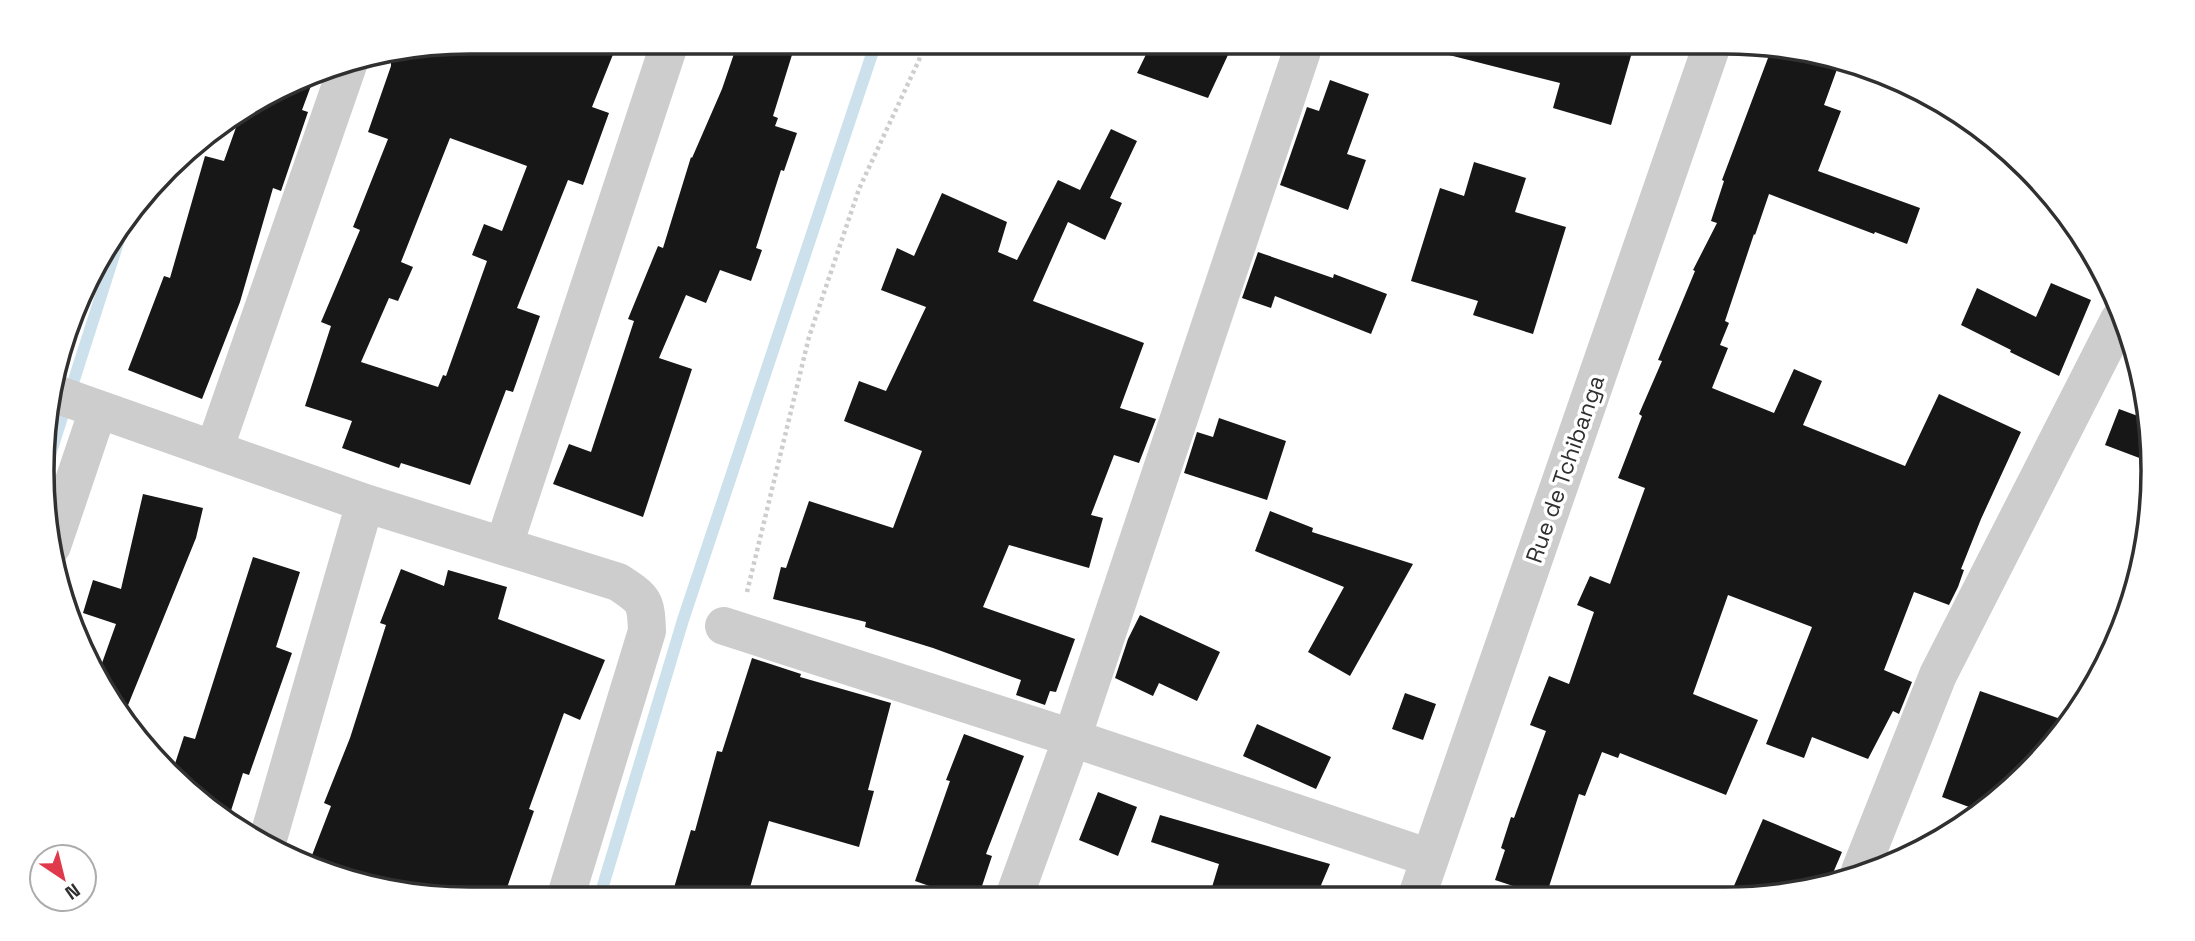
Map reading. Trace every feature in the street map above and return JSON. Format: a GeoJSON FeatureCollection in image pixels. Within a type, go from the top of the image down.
{"type":"FeatureCollection","features":[{"type":"Feature","properties":{"kind":"street"},"geometry":{"type":"LineString","coordinates":[[504,545],[666,54]]}},
{"type":"Feature","properties":{"kind":"street"},"geometry":{"type":"LineString","coordinates":[[1018,887],[1072,738],[1301,54]]}},
{"type":"Feature","properties":{"kind":"street","name":"Rue de Tchibanga"},"geometry":{"type":"LineString","coordinates":[[1420,887],[1709,54]]}},
{"type":"Feature","properties":{"kind":"street"},"geometry":{"type":"LineString","coordinates":[[214,450],[345,74]]}},
{"type":"Feature","properties":{"kind":"street"},"geometry":{"type":"LineString","coordinates":[[1863,863],[1938,675],[2115,327]]}},
{"type":"Feature","properties":{"kind":"street"},"geometry":{"type":"LineString","coordinates":[[57,515],[75,401],[365,503],[618,582],[635,592],[646,607],[647,631],[569,887]]}},
{"type":"Feature","properties":{"kind":"street"},"geometry":{"type":"LineString","coordinates":[[269,835],[365,503]]}},
{"type":"Feature","properties":{"kind":"street"},"geometry":{"type":"LineString","coordinates":[[731,628],[1430,858]]}},
{"type":"Feature","properties":{"kind":"path"},"geometry":{"type":"LineString","coordinates":[[731,628],[809,337],[859,189],[921,54]]}},
{"type":"Feature","properties":{"kind":"building"},"geometry":{"type":"Polygon","coordinates":[[[613,54],[592,107],[609,113],[583,185],[568,180],[517,308],[540,316],[513,392],[506,390],[470,485],[401,463],[399,468],[342,448],[352,421],[305,406],[331,326],[321,322],[360,230],[353,227],[388,139],[368,132],[391,62],[443,55],[613,54]],[[450,138],[401,262],[413,267],[398,301],[389,298],[361,362],[438,387],[443,375],[446,376],[487,261],[472,255],[484,224],[502,231],[527,166],[450,138]]]}},
{"type":"Feature","properties":{"kind":"building"},"geometry":{"type":"Polygon","coordinates":[[[734,54],[792,54],[773,116],[778,118],[775,126],[797,133],[784,171],[781,170],[756,248],[762,250],[751,281],[720,270],[706,303],[686,295],[659,358],[692,369],[643,517],[553,484],[569,444],[591,452],[634,321],[628,319],[658,246],[663,248],[691,157],[722,89],[734,54]]]}},
{"type":"Feature","properties":{"kind":"building"},"geometry":{"type":"Polygon","coordinates":[[[1146,54],[1228,54],[1208,98],[1137,73],[1146,54]]]}},
{"type":"Feature","properties":{"kind":"building"},"geometry":{"type":"Polygon","coordinates":[[[1445,54],[1632,54],[1611,125],[1553,108],[1560,83],[1445,54]]]}},
{"type":"Feature","properties":{"kind":"building"},"geometry":{"type":"Polygon","coordinates":[[[1768,57],[1779,58],[1837,70],[1824,105],[1841,111],[1818,171],[1920,208],[1907,244],[1769,194],[1725,321],[1729,323],[1720,345],[1728,348],[1712,388],[1774,413],[1794,369],[1822,381],[1803,425],[1905,466],[1939,394],[2021,432],[1981,519],[1961,569],[1964,570],[1958,587],[1949,605],[1914,592],[1884,670],[1912,682],[1899,714],[1893,711],[1868,759],[1812,737],[1804,758],[1766,744],[1812,627],[1728,595],[1693,694],[1758,720],[1726,795],[1620,753],[1618,758],[1602,752],[1585,796],[1579,794],[1549,887],[1516,887],[1495,880],[1505,850],[1501,848],[1511,817],[1514,818],[1546,731],[1530,725],[1549,676],[1569,684],[1594,612],[1577,605],[1590,576],[1610,584],[1645,488],[1618,478],[1642,416],[1639,414],[1662,361],[1658,360],[1695,271],[1693,270],[1717,223],[1711,221],[1724,181],[1722,180],[1768,57]]]}},
{"type":"Feature","properties":{"kind":"building"},"geometry":{"type":"Polygon","coordinates":[[[1330,80],[1369,94],[1347,154],[1366,160],[1348,210],[1280,185],[1307,107],[1319,111],[1330,80]]]}},
{"type":"Feature","properties":{"kind":"building"},"geometry":{"type":"Polygon","coordinates":[[[311,86],[302,110],[308,112],[281,191],[273,188],[240,302],[202,399],[128,370],[164,276],[170,278],[205,156],[224,161],[237,126],[311,86]]]}},
{"type":"Feature","properties":{"kind":"building"},"geometry":{"type":"Polygon","coordinates":[[[1111,129],[1137,141],[1110,198],[1122,203],[1105,240],[1068,222],[1033,301],[1144,343],[1120,408],[1156,419],[1139,463],[1114,455],[1091,515],[1103,518],[1089,568],[1009,545],[983,607],[1075,639],[1056,692],[1050,691],[1045,705],[1016,695],[1021,680],[865,627],[866,622],[773,599],[781,567],[786,568],[809,501],[893,528],[922,451],[844,421],[859,381],[886,391],[926,307],[881,290],[897,248],[914,256],[942,193],[1007,222],[998,252],[1017,260],[1058,180],[1080,190],[1111,129]]]}},
{"type":"Feature","properties":{"kind":"building"},"geometry":{"type":"Polygon","coordinates":[[[1474,162],[1526,178],[1515,212],[1566,227],[1533,334],[1473,315],[1478,301],[1411,281],[1440,188],[1464,196],[1474,162]]]}},
{"type":"Feature","properties":{"kind":"building"},"geometry":{"type":"Polygon","coordinates":[[[1258,252],[1333,278],[1334,274],[1387,294],[1371,334],[1275,296],[1271,308],[1242,298],[1258,252]]]}},
{"type":"Feature","properties":{"kind":"building"},"geometry":{"type":"Polygon","coordinates":[[[2051,283],[2091,300],[2059,376],[1961,325],[1977,288],[2036,317],[2051,283]]]}},
{"type":"Feature","properties":{"kind":"building"},"geometry":{"type":"Polygon","coordinates":[[[2119,409],[2137,416],[2141,458],[2105,445],[2119,409]]]}},
{"type":"Feature","properties":{"kind":"building"},"geometry":{"type":"Polygon","coordinates":[[[1219,418],[1286,441],[1267,500],[1184,473],[1197,432],[1213,437],[1219,418]]]}},
{"type":"Feature","properties":{"kind":"building"},"geometry":{"type":"Polygon","coordinates":[[[143,494],[203,508],[196,538],[127,707],[102,664],[116,624],[83,613],[93,580],[121,589],[143,494]]]}},
{"type":"Feature","properties":{"kind":"building"},"geometry":{"type":"Polygon","coordinates":[[[1270,511],[1313,528],[1312,532],[1413,564],[1350,676],[1308,652],[1344,587],[1255,551],[1270,511]]]}},
{"type":"Feature","properties":{"kind":"building"},"geometry":{"type":"Polygon","coordinates":[[[253,557],[300,572],[276,647],[292,653],[249,775],[243,773],[231,811],[175,764],[184,736],[195,739],[253,557]]]}},
{"type":"Feature","properties":{"kind":"building"},"geometry":{"type":"Polygon","coordinates":[[[401,569],[444,586],[448,570],[507,587],[498,619],[605,660],[580,720],[564,713],[529,809],[534,811],[507,887],[443,886],[389,879],[312,855],[331,806],[324,803],[350,738],[386,625],[380,623],[401,569]]]}},
{"type":"Feature","properties":{"kind":"building"},"geometry":{"type":"Polygon","coordinates":[[[1140,615],[1220,652],[1197,701],[1159,683],[1153,696],[1115,678],[1128,639],[1140,615]]]}},
{"type":"Feature","properties":{"kind":"building"},"geometry":{"type":"Polygon","coordinates":[[[752,658],[801,674],[800,677],[891,703],[868,790],[874,791],[859,847],[769,821],[750,887],[674,887],[691,830],[695,831],[717,751],[722,752],[752,658]]]}},
{"type":"Feature","properties":{"kind":"building"},"geometry":{"type":"Polygon","coordinates":[[[1980,691],[2059,719],[2019,765],[1970,807],[1942,797],[1980,691]]]}},
{"type":"Feature","properties":{"kind":"building"},"geometry":{"type":"Polygon","coordinates":[[[1405,693],[1436,704],[1423,740],[1392,729],[1405,693]]]}},
{"type":"Feature","properties":{"kind":"building"},"geometry":{"type":"Polygon","coordinates":[[[1257,724],[1331,757],[1316,789],[1243,756],[1257,724]]]}},
{"type":"Feature","properties":{"kind":"building"},"geometry":{"type":"Polygon","coordinates":[[[964,734],[1024,756],[986,854],[992,856],[982,887],[932,887],[915,881],[950,781],[946,780],[964,734]]]}},
{"type":"Feature","properties":{"kind":"building"},"geometry":{"type":"Polygon","coordinates":[[[1098,792],[1137,807],[1118,856],[1079,840],[1098,792]]]}},
{"type":"Feature","properties":{"kind":"building"},"geometry":{"type":"Polygon","coordinates":[[[1160,815],[1330,864],[1320,887],[1212,887],[1219,864],[1151,842],[1160,815]]]}},
{"type":"Feature","properties":{"kind":"building"},"geometry":{"type":"Polygon","coordinates":[[[1763,819],[1842,852],[1833,873],[1779,883],[1734,887],[1763,819]]]}},
{"type":"Feature","properties":{"kind":"waterway"},"geometry":{"type":"LineString","coordinates":[[603,887],[683,620],[872,54]]}},
{"type":"Feature","properties":{"kind":"waterway"},"geometry":{"type":"LineString","coordinates":[[56,437],[114,256]]}}]}
